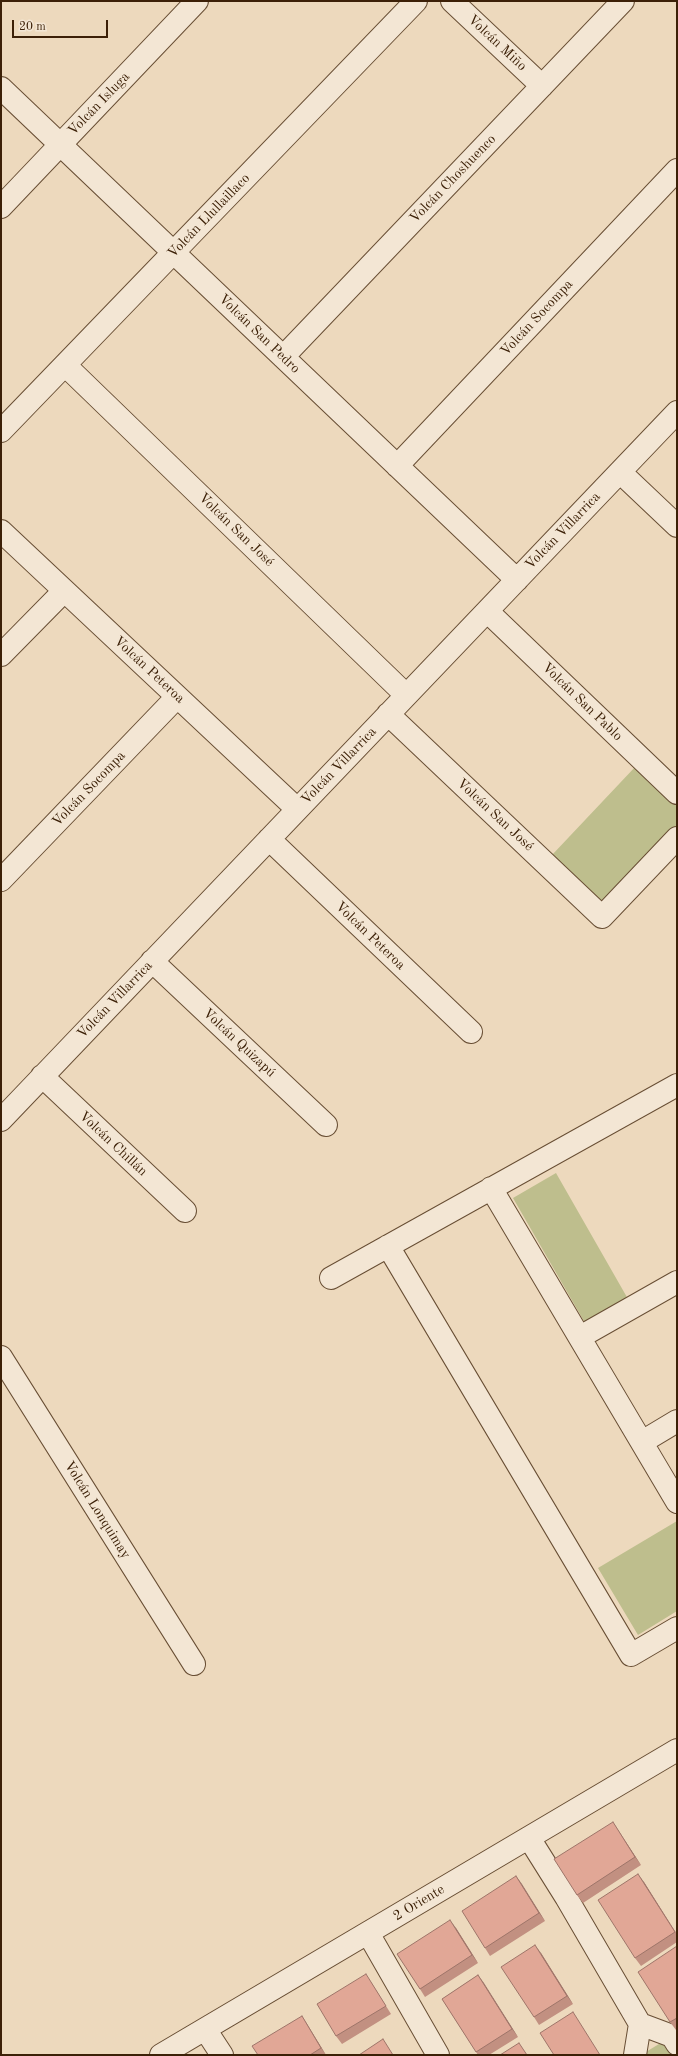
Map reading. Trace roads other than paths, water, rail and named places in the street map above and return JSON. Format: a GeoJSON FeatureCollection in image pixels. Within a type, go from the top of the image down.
{"type":"FeatureCollection","features":[{"type":"Feature","properties":{"kind":"street","name":"Volcán Isluga"},"geometry":{"type":"LineString","coordinates":[[1,206],[196,1]]}},
{"type":"Feature","properties":{"kind":"street","name":"Volcán Llullaillaco"},"geometry":{"type":"LineString","coordinates":[[1,432],[416,1]]}},
{"type":"Feature","properties":{"kind":"street","name":"Volcán Miño"},"geometry":{"type":"LineString","coordinates":[[452,1],[542,86]]}},
{"type":"Feature","properties":{"kind":"street","name":"Volcán Choshuenco"},"geometry":{"type":"LineString","coordinates":[[284,357],[623,1]]}},
{"type":"Feature","properties":{"kind":"street","name":"Volcán San Pedro"},"geometry":{"type":"LineString","coordinates":[[1,88],[517,580]]}},
{"type":"Feature","properties":{"kind":"street","name":"Volcán Socompa"},"geometry":{"type":"LineString","coordinates":[[397,466],[677,170]]}},
{"type":"Feature","properties":{"kind":"street","name":"Volcán San José"},"geometry":{"type":"LineString","coordinates":[[65,365],[406,695]]}},
{"type":"Feature","properties":{"kind":"street","name":"Volcán Villarrica"},"geometry":{"type":"LineString","coordinates":[[1,1120],[677,412]]}},
{"type":"Feature","properties":{"kind":"street"},"geometry":{"type":"LineString","coordinates":[[620,472],[677,526]]}},
{"type":"Feature","properties":{"kind":"street","name":"Volcán Peteroa"},"geometry":{"type":"LineString","coordinates":[[1,531],[297,809]]}},
{"type":"Feature","properties":{"kind":"street"},"geometry":{"type":"LineString","coordinates":[[1,656],[64,591]]}},
{"type":"Feature","properties":{"kind":"street","name":"Volcán San Pablo"},"geometry":{"type":"LineString","coordinates":[[487,611],[677,793]]}},
{"type":"Feature","properties":{"kind":"street","name":"Volcán Socompa"},"geometry":{"type":"LineString","coordinates":[[1,880],[177,697]]}},
{"type":"Feature","properties":{"kind":"street","name":"Volcán San José"},"geometry":{"type":"LineString","coordinates":[[388,714],[602,916],[677,838]]}},
{"type":"Feature","properties":{"kind":"street","name":"Volcán Peteroa"},"geometry":{"type":"LineString","coordinates":[[268,839],[471,1032]]}},
{"type":"Feature","properties":{"kind":"street","name":"Volcán Quizapú"},"geometry":{"type":"LineString","coordinates":[[152,961],[326,1125]]}},
{"type":"Feature","properties":{"kind":"street","name":"Volcán Chillán"},"geometry":{"type":"LineString","coordinates":[[42,1076],[185,1211]]}},
{"type":"Feature","properties":{"kind":"street"},"geometry":{"type":"LineString","coordinates":[[331,1278],[677,1085]]}},
{"type":"Feature","properties":{"kind":"street"},"geometry":{"type":"LineString","coordinates":[[491,1188],[677,1502]]}},
{"type":"Feature","properties":{"kind":"street"},"geometry":{"type":"LineString","coordinates":[[388,1246],[631,1655],[677,1628]]}},
{"type":"Feature","properties":{"kind":"street"},"geometry":{"type":"LineString","coordinates":[[580,1338],[677,1282]]}},
{"type":"Feature","properties":{"kind":"street","name":"Volcán Lonquimay"},"geometry":{"type":"LineString","coordinates":[[1,1357],[194,1664]]}},
{"type":"Feature","properties":{"kind":"street"},"geometry":{"type":"LineString","coordinates":[[642,1442],[677,1421]]}},
{"type":"Feature","properties":{"kind":"street","name":"2 Oriente"},"geometry":{"type":"LineString","coordinates":[[161,2055],[677,1750]]}},
{"type":"Feature","properties":{"kind":"street"},"geometry":{"type":"LineString","coordinates":[[529,1838],[566,1897],[640,2024],[672,2036],[677,2044]]}},
{"type":"Feature","properties":{"kind":"street"},"geometry":{"type":"LineString","coordinates":[[368,1933],[438,2055]]}},
{"type":"Feature","properties":{"kind":"street"},"geometry":{"type":"LineString","coordinates":[[635,2055],[640,2024]]}},
{"type":"Feature","properties":{"kind":"street"},"geometry":{"type":"LineString","coordinates":[[205,2029],[222,2055]]}}]}
